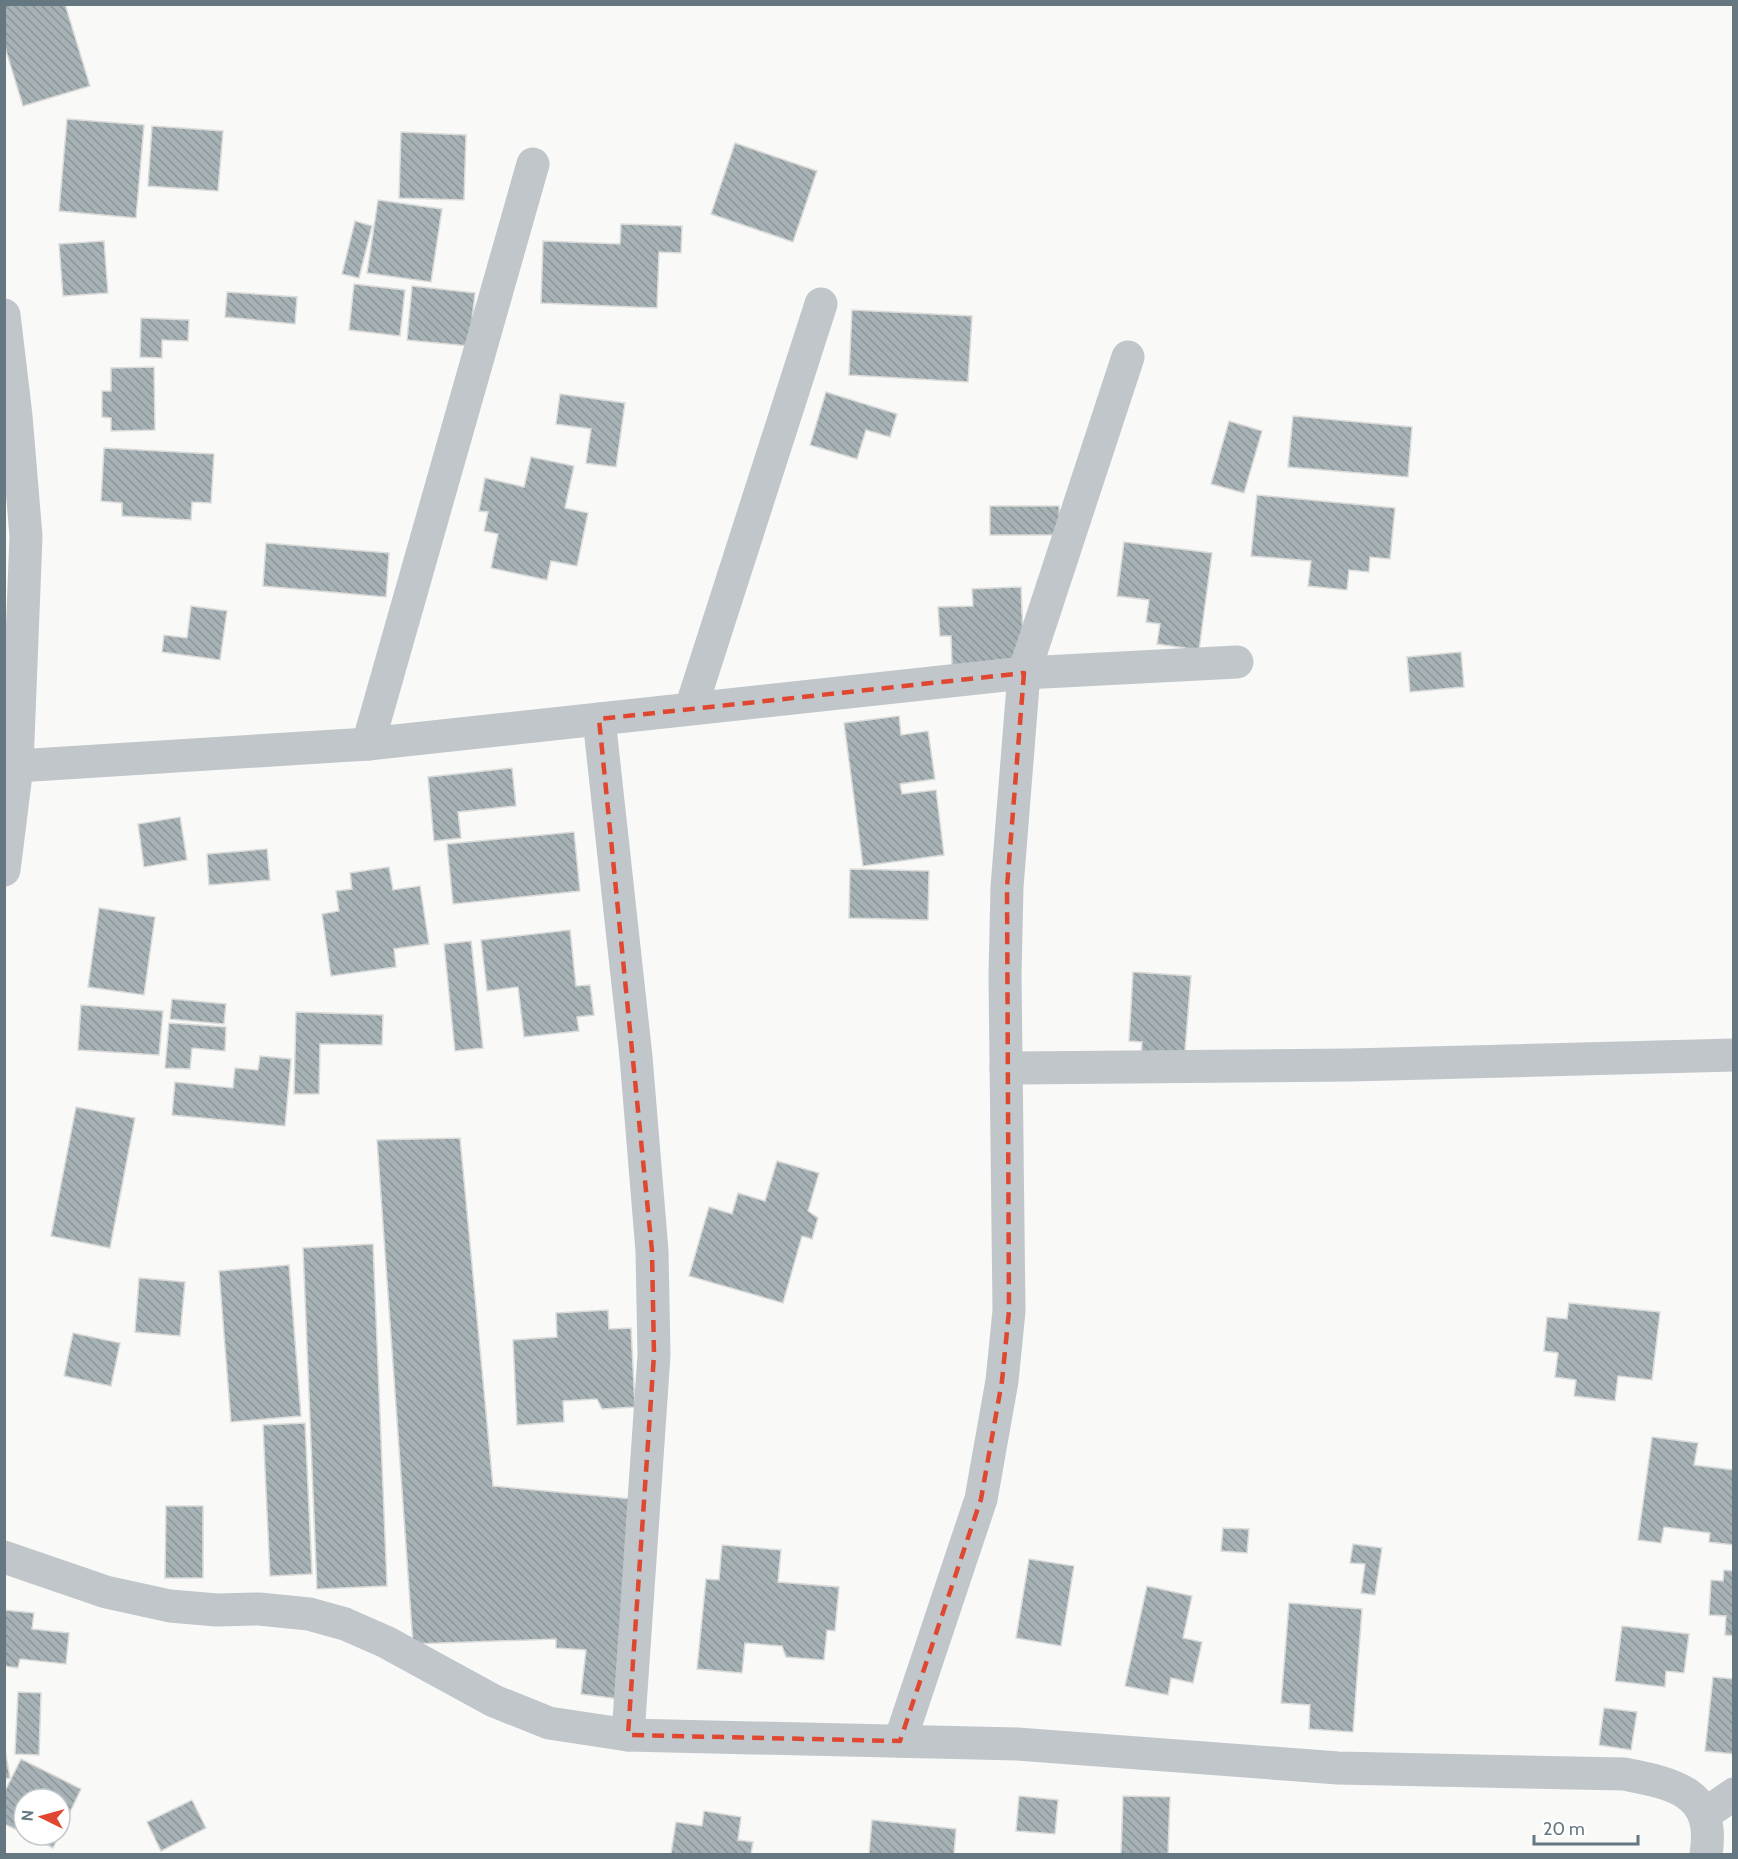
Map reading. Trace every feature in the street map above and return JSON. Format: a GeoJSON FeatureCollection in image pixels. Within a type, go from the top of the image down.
{"type":"FeatureCollection","features":[{"type":"Feature","properties":{"kind":"street"},"geometry":{"type":"LineString","coordinates":[[368,744],[533,164]]}},
{"type":"Feature","properties":{"kind":"street"},"geometry":{"type":"LineString","coordinates":[[691,708],[821,304]]}},
{"type":"Feature","properties":{"kind":"street"},"geometry":{"type":"LineString","coordinates":[[4,315],[16,416],[26,536],[18,766],[4,870]]}},
{"type":"Feature","properties":{"kind":"street"},"geometry":{"type":"LineString","coordinates":[[900,1741],[981,1499],[1002,1381],[1009,1311],[1005,975],[1007,887],[1023,673],[1128,357]]}},
{"type":"Feature","properties":{"kind":"street"},"geometry":{"type":"LineString","coordinates":[[18,766],[368,744],[1023,673],[1237,662]]}},
{"type":"Feature","properties":{"kind":"street"},"geometry":{"type":"LineString","coordinates":[[599,719],[638,1079],[652,1251],[654,1355],[628,1735]]}},
{"type":"Feature","properties":{"kind":"street"},"geometry":{"type":"LineString","coordinates":[[1006,1068],[1350,1065],[1734,1055]]}},
{"type":"Feature","properties":{"kind":"street"},"geometry":{"type":"LineString","coordinates":[[4,1557],[106,1592],[170,1605],[217,1610],[259,1609],[309,1614],[345,1624],[386,1642],[494,1701],[549,1723],[628,1735],[1017,1744],[1338,1768],[1624,1774],[1660,1781],[1688,1793],[1705,1814],[1708,1839],[1706,1854]]}},
{"type":"Feature","properties":{"kind":"street"},"geometry":{"type":"LineString","coordinates":[[1705,1814],[1734,1794]]}},
{"type":"Feature","properties":{"kind":"highlighted area"},"geometry":{"type":"Polygon","coordinates":[[[1024,673],[1007,887],[1009,1311],[1002,1381],[981,1499],[900,1741],[628,1735],[654,1355],[652,1251],[599,719],[1024,673]]]}},
{"type":"Feature","properties":{"kind":"building"},"geometry":{"type":"Polygon","coordinates":[[[4,4],[65,4],[90,86],[23,106],[4,44],[4,4]]]}},
{"type":"Feature","properties":{"kind":"building"},"geometry":{"type":"Polygon","coordinates":[[[67,119],[144,125],[136,218],[59,211],[67,119]]]}},
{"type":"Feature","properties":{"kind":"building"},"geometry":{"type":"Polygon","coordinates":[[[152,126],[223,131],[218,191],[148,186],[152,126]]]}},
{"type":"Feature","properties":{"kind":"building"},"geometry":{"type":"Polygon","coordinates":[[[401,132],[466,135],[464,200],[399,198],[401,132]]]}},
{"type":"Feature","properties":{"kind":"building"},"geometry":{"type":"Polygon","coordinates":[[[735,143],[817,171],[793,242],[711,214],[735,143]]]}},
{"type":"Feature","properties":{"kind":"building"},"geometry":{"type":"Polygon","coordinates":[[[378,200],[442,209],[431,282],[367,273],[378,200]]]}},
{"type":"Feature","properties":{"kind":"building"},"geometry":{"type":"Polygon","coordinates":[[[355,221],[372,226],[359,278],[342,274],[355,221]]]}},
{"type":"Feature","properties":{"kind":"building"},"geometry":{"type":"Polygon","coordinates":[[[621,224],[682,226],[681,253],[659,252],[657,308],[541,303],[543,241],[620,244],[621,224]]]}},
{"type":"Feature","properties":{"kind":"building"},"geometry":{"type":"Polygon","coordinates":[[[104,241],[108,293],[63,296],[59,244],[104,241]]]}},
{"type":"Feature","properties":{"kind":"building"},"geometry":{"type":"Polygon","coordinates":[[[354,284],[405,290],[400,336],[349,330],[354,284]]]}},
{"type":"Feature","properties":{"kind":"building"},"geometry":{"type":"Polygon","coordinates":[[[412,286],[475,293],[469,346],[407,340],[412,286]]]}},
{"type":"Feature","properties":{"kind":"building"},"geometry":{"type":"Polygon","coordinates":[[[227,292],[297,297],[295,324],[225,317],[227,292]]]}},
{"type":"Feature","properties":{"kind":"building"},"geometry":{"type":"Polygon","coordinates":[[[852,310],[972,316],[968,382],[849,375],[852,310]]]}},
{"type":"Feature","properties":{"kind":"building"},"geometry":{"type":"Polygon","coordinates":[[[141,318],[189,320],[188,341],[162,340],[162,358],[140,357],[141,318]]]}},
{"type":"Feature","properties":{"kind":"building"},"geometry":{"type":"Polygon","coordinates":[[[154,367],[155,430],[111,431],[111,418],[102,417],[102,391],[111,391],[111,368],[154,367]]]}},
{"type":"Feature","properties":{"kind":"building"},"geometry":{"type":"Polygon","coordinates":[[[826,392],[897,414],[890,437],[866,430],[857,459],[810,445],[826,392]]]}},
{"type":"Feature","properties":{"kind":"building"},"geometry":{"type":"Polygon","coordinates":[[[560,394],[625,403],[616,467],[586,463],[591,429],[556,424],[560,394]]]}},
{"type":"Feature","properties":{"kind":"building"},"geometry":{"type":"Polygon","coordinates":[[[1293,416],[1412,427],[1408,477],[1288,467],[1293,416]]]}},
{"type":"Feature","properties":{"kind":"building"},"geometry":{"type":"Polygon","coordinates":[[[1229,421],[1262,431],[1244,493],[1211,484],[1229,421]]]}},
{"type":"Feature","properties":{"kind":"building"},"geometry":{"type":"Polygon","coordinates":[[[104,448],[214,454],[211,503],[192,502],[191,520],[122,516],[122,503],[101,501],[104,448]]]}},
{"type":"Feature","properties":{"kind":"building"},"geometry":{"type":"Polygon","coordinates":[[[531,457],[574,466],[565,508],[588,513],[577,566],[551,561],[547,580],[491,568],[498,534],[484,531],[488,512],[479,511],[485,478],[524,487],[531,457]]]}},
{"type":"Feature","properties":{"kind":"building"},"geometry":{"type":"Polygon","coordinates":[[[1257,495],[1395,508],[1390,559],[1370,557],[1369,572],[1349,570],[1347,590],[1308,586],[1311,561],[1251,556],[1257,495]]]}},
{"type":"Feature","properties":{"kind":"building"},"geometry":{"type":"Polygon","coordinates":[[[990,506],[1059,506],[1060,535],[990,535],[990,506]]]}},
{"type":"Feature","properties":{"kind":"building"},"geometry":{"type":"Polygon","coordinates":[[[1124,542],[1212,553],[1199,650],[1157,644],[1160,624],[1146,622],[1149,600],[1117,596],[1124,542]]]}},
{"type":"Feature","properties":{"kind":"building"},"geometry":{"type":"Polygon","coordinates":[[[266,543],[389,553],[386,597],[263,586],[266,543]]]}},
{"type":"Feature","properties":{"kind":"building"},"geometry":{"type":"Polygon","coordinates":[[[1021,587],[1024,663],[952,666],[951,636],[940,636],[938,607],[973,606],[972,589],[1021,587]]]}},
{"type":"Feature","properties":{"kind":"building"},"geometry":{"type":"Polygon","coordinates":[[[191,606],[227,611],[220,660],[162,652],[164,635],[187,638],[191,606]]]}},
{"type":"Feature","properties":{"kind":"building"},"geometry":{"type":"Polygon","coordinates":[[[1461,652],[1464,687],[1410,692],[1407,657],[1461,652]]]}},
{"type":"Feature","properties":{"kind":"building"},"geometry":{"type":"Polygon","coordinates":[[[899,716],[901,735],[928,731],[935,779],[900,784],[902,794],[936,790],[944,855],[863,866],[844,723],[899,716]]]}},
{"type":"Feature","properties":{"kind":"building"},"geometry":{"type":"Polygon","coordinates":[[[512,768],[516,806],[458,812],[461,838],[434,841],[428,777],[512,768]]]}},
{"type":"Feature","properties":{"kind":"building"},"geometry":{"type":"Polygon","coordinates":[[[180,817],[187,860],[144,867],[138,824],[180,817]]]}},
{"type":"Feature","properties":{"kind":"building"},"geometry":{"type":"Polygon","coordinates":[[[574,832],[580,891],[453,904],[447,844],[574,832]]]}},
{"type":"Feature","properties":{"kind":"building"},"geometry":{"type":"Polygon","coordinates":[[[267,849],[270,880],[209,885],[207,854],[267,849]]]}},
{"type":"Feature","properties":{"kind":"building"},"geometry":{"type":"Polygon","coordinates":[[[389,867],[393,890],[420,886],[429,944],[394,949],[396,967],[331,976],[322,914],[339,911],[336,891],[352,889],[350,873],[389,867]]]}},
{"type":"Feature","properties":{"kind":"building"},"geometry":{"type":"Polygon","coordinates":[[[850,869],[929,871],[928,920],[849,918],[850,869]]]}},
{"type":"Feature","properties":{"kind":"building"},"geometry":{"type":"Polygon","coordinates":[[[99,908],[155,917],[144,995],[88,987],[99,908]]]}},
{"type":"Feature","properties":{"kind":"building"},"geometry":{"type":"Polygon","coordinates":[[[570,930],[576,986],[590,985],[594,1015],[577,1017],[579,1031],[524,1037],[518,987],[487,991],[481,940],[570,930]]]}},
{"type":"Feature","properties":{"kind":"building"},"geometry":{"type":"Polygon","coordinates":[[[471,941],[483,1048],[455,1051],[444,944],[471,941]]]}},
{"type":"Feature","properties":{"kind":"building"},"geometry":{"type":"Polygon","coordinates":[[[1133,972],[1191,976],[1184,1063],[1141,1060],[1142,1042],[1129,1041],[1133,972]]]}},
{"type":"Feature","properties":{"kind":"building"},"geometry":{"type":"Polygon","coordinates":[[[172,999],[226,1004],[224,1024],[170,1019],[172,999]]]}},
{"type":"Feature","properties":{"kind":"building"},"geometry":{"type":"Polygon","coordinates":[[[81,1005],[163,1011],[159,1055],[78,1050],[81,1005]]]}},
{"type":"Feature","properties":{"kind":"building"},"geometry":{"type":"Polygon","coordinates":[[[296,1012],[383,1015],[382,1045],[320,1044],[319,1094],[294,1094],[296,1012]]]}},
{"type":"Feature","properties":{"kind":"building"},"geometry":{"type":"Polygon","coordinates":[[[169,1023],[226,1027],[225,1051],[192,1048],[190,1069],[165,1068],[169,1023]]]}},
{"type":"Feature","properties":{"kind":"building"},"geometry":{"type":"Polygon","coordinates":[[[260,1056],[291,1059],[285,1126],[172,1115],[175,1082],[233,1088],[235,1068],[258,1070],[260,1056]]]}},
{"type":"Feature","properties":{"kind":"building"},"geometry":{"type":"Polygon","coordinates":[[[76,1107],[135,1118],[110,1248],[51,1236],[76,1107]]]}},
{"type":"Feature","properties":{"kind":"building"},"geometry":{"type":"Polygon","coordinates":[[[460,1138],[493,1486],[632,1499],[619,1699],[581,1694],[586,1650],[556,1648],[556,1639],[413,1644],[377,1140],[460,1138]]]}},
{"type":"Feature","properties":{"kind":"building"},"geometry":{"type":"Polygon","coordinates":[[[777,1161],[819,1173],[808,1211],[818,1218],[812,1239],[802,1236],[783,1303],[689,1276],[709,1207],[732,1214],[738,1193],[765,1201],[777,1161]]]}},
{"type":"Feature","properties":{"kind":"building"},"geometry":{"type":"Polygon","coordinates":[[[373,1244],[387,1586],[317,1589],[303,1248],[373,1244]]]}},
{"type":"Feature","properties":{"kind":"building"},"geometry":{"type":"Polygon","coordinates":[[[289,1265],[301,1416],[231,1422],[219,1271],[289,1265]]]}},
{"type":"Feature","properties":{"kind":"building"},"geometry":{"type":"Polygon","coordinates":[[[139,1278],[185,1282],[180,1336],[135,1332],[139,1278]]]}},
{"type":"Feature","properties":{"kind":"building"},"geometry":{"type":"Polygon","coordinates":[[[1569,1303],[1660,1312],[1652,1380],[1618,1376],[1615,1401],[1574,1396],[1576,1380],[1555,1377],[1558,1353],[1544,1351],[1547,1317],[1567,1319],[1569,1303]]]}},
{"type":"Feature","properties":{"kind":"building"},"geometry":{"type":"Polygon","coordinates":[[[608,1310],[609,1329],[631,1328],[635,1407],[602,1409],[597,1399],[563,1401],[564,1422],[517,1425],[513,1340],[557,1337],[556,1313],[608,1310]]]}},
{"type":"Feature","properties":{"kind":"building"},"geometry":{"type":"Polygon","coordinates":[[[73,1333],[120,1343],[111,1386],[64,1376],[73,1333]]]}},
{"type":"Feature","properties":{"kind":"building"},"geometry":{"type":"Polygon","coordinates":[[[305,1423],[312,1574],[270,1576],[263,1425],[305,1423]]]}},
{"type":"Feature","properties":{"kind":"building"},"geometry":{"type":"Polygon","coordinates":[[[1652,1437],[1698,1443],[1694,1465],[1734,1470],[1734,1545],[1709,1542],[1710,1533],[1664,1527],[1661,1543],[1638,1540],[1652,1437]]]}},
{"type":"Feature","properties":{"kind":"building"},"geometry":{"type":"Polygon","coordinates":[[[166,1506],[203,1506],[203,1578],[165,1578],[166,1506]]]}},
{"type":"Feature","properties":{"kind":"building"},"geometry":{"type":"Polygon","coordinates":[[[1223,1528],[1249,1529],[1247,1553],[1221,1551],[1223,1528]]]}},
{"type":"Feature","properties":{"kind":"building"},"geometry":{"type":"Polygon","coordinates":[[[1353,1544],[1382,1548],[1375,1595],[1361,1593],[1365,1564],[1350,1563],[1353,1544]]]}},
{"type":"Feature","properties":{"kind":"building"},"geometry":{"type":"Polygon","coordinates":[[[722,1545],[781,1550],[778,1582],[839,1587],[835,1631],[827,1630],[824,1660],[786,1657],[782,1646],[745,1643],[742,1673],[697,1669],[706,1579],[719,1580],[722,1545]]]}},
{"type":"Feature","properties":{"kind":"building"},"geometry":{"type":"Polygon","coordinates":[[[1029,1559],[1074,1566],[1061,1646],[1016,1638],[1029,1559]]]}},
{"type":"Feature","properties":{"kind":"building"},"geometry":{"type":"Polygon","coordinates":[[[1724,1570],[1734,1571],[1734,1636],[1725,1635],[1726,1616],[1709,1615],[1711,1580],[1723,1581],[1724,1570]]]}},
{"type":"Feature","properties":{"kind":"building"},"geometry":{"type":"Polygon","coordinates":[[[1147,1586],[1192,1596],[1183,1638],[1202,1642],[1193,1683],[1171,1678],[1168,1695],[1125,1686],[1147,1586]]]}},
{"type":"Feature","properties":{"kind":"building"},"geometry":{"type":"Polygon","coordinates":[[[1289,1603],[1362,1609],[1353,1732],[1309,1729],[1310,1705],[1281,1703],[1289,1603]]]}},
{"type":"Feature","properties":{"kind":"building"},"geometry":{"type":"Polygon","coordinates":[[[4,1610],[34,1613],[32,1629],[69,1633],[66,1664],[20,1659],[18,1668],[4,1666],[4,1610]]]}},
{"type":"Feature","properties":{"kind":"building"},"geometry":{"type":"Polygon","coordinates":[[[1622,1626],[1689,1634],[1684,1673],[1666,1671],[1665,1687],[1615,1681],[1622,1626]]]}},
{"type":"Feature","properties":{"kind":"building"},"geometry":{"type":"Polygon","coordinates":[[[1713,1677],[1734,1679],[1734,1754],[1705,1751],[1713,1677]]]}},
{"type":"Feature","properties":{"kind":"building"},"geometry":{"type":"Polygon","coordinates":[[[18,1692],[41,1693],[39,1755],[15,1754],[18,1692]]]}},
{"type":"Feature","properties":{"kind":"building"},"geometry":{"type":"Polygon","coordinates":[[[1604,1708],[1637,1712],[1631,1750],[1599,1745],[1604,1708]]]}},
{"type":"Feature","properties":{"kind":"building"},"geometry":{"type":"Polygon","coordinates":[[[4,1744],[10,1778],[4,1779],[4,1744]]]}},
{"type":"Feature","properties":{"kind":"building"},"geometry":{"type":"Polygon","coordinates":[[[21,1759],[81,1789],[72,1808],[72,1787],[12,1787],[12,1828],[4,1824],[4,1793],[21,1759]]]}},
{"type":"Feature","properties":{"kind":"building"},"geometry":{"type":"Polygon","coordinates":[[[1019,1796],[1058,1800],[1055,1834],[1016,1831],[1019,1796]]]}},
{"type":"Feature","properties":{"kind":"building"},"geometry":{"type":"Polygon","coordinates":[[[1123,1796],[1170,1797],[1168,1854],[1121,1854],[1123,1796]]]}},
{"type":"Feature","properties":{"kind":"building"},"geometry":{"type":"Polygon","coordinates":[[[192,1800],[206,1828],[161,1851],[147,1822],[192,1800]]]}},
{"type":"Feature","properties":{"kind":"building"},"geometry":{"type":"Polygon","coordinates":[[[704,1811],[741,1817],[738,1840],[753,1842],[751,1854],[671,1854],[676,1822],[702,1826],[704,1811]]]}},
{"type":"Feature","properties":{"kind":"building"},"geometry":{"type":"Polygon","coordinates":[[[872,1820],[956,1829],[954,1854],[869,1854],[872,1820]]]}}]}
